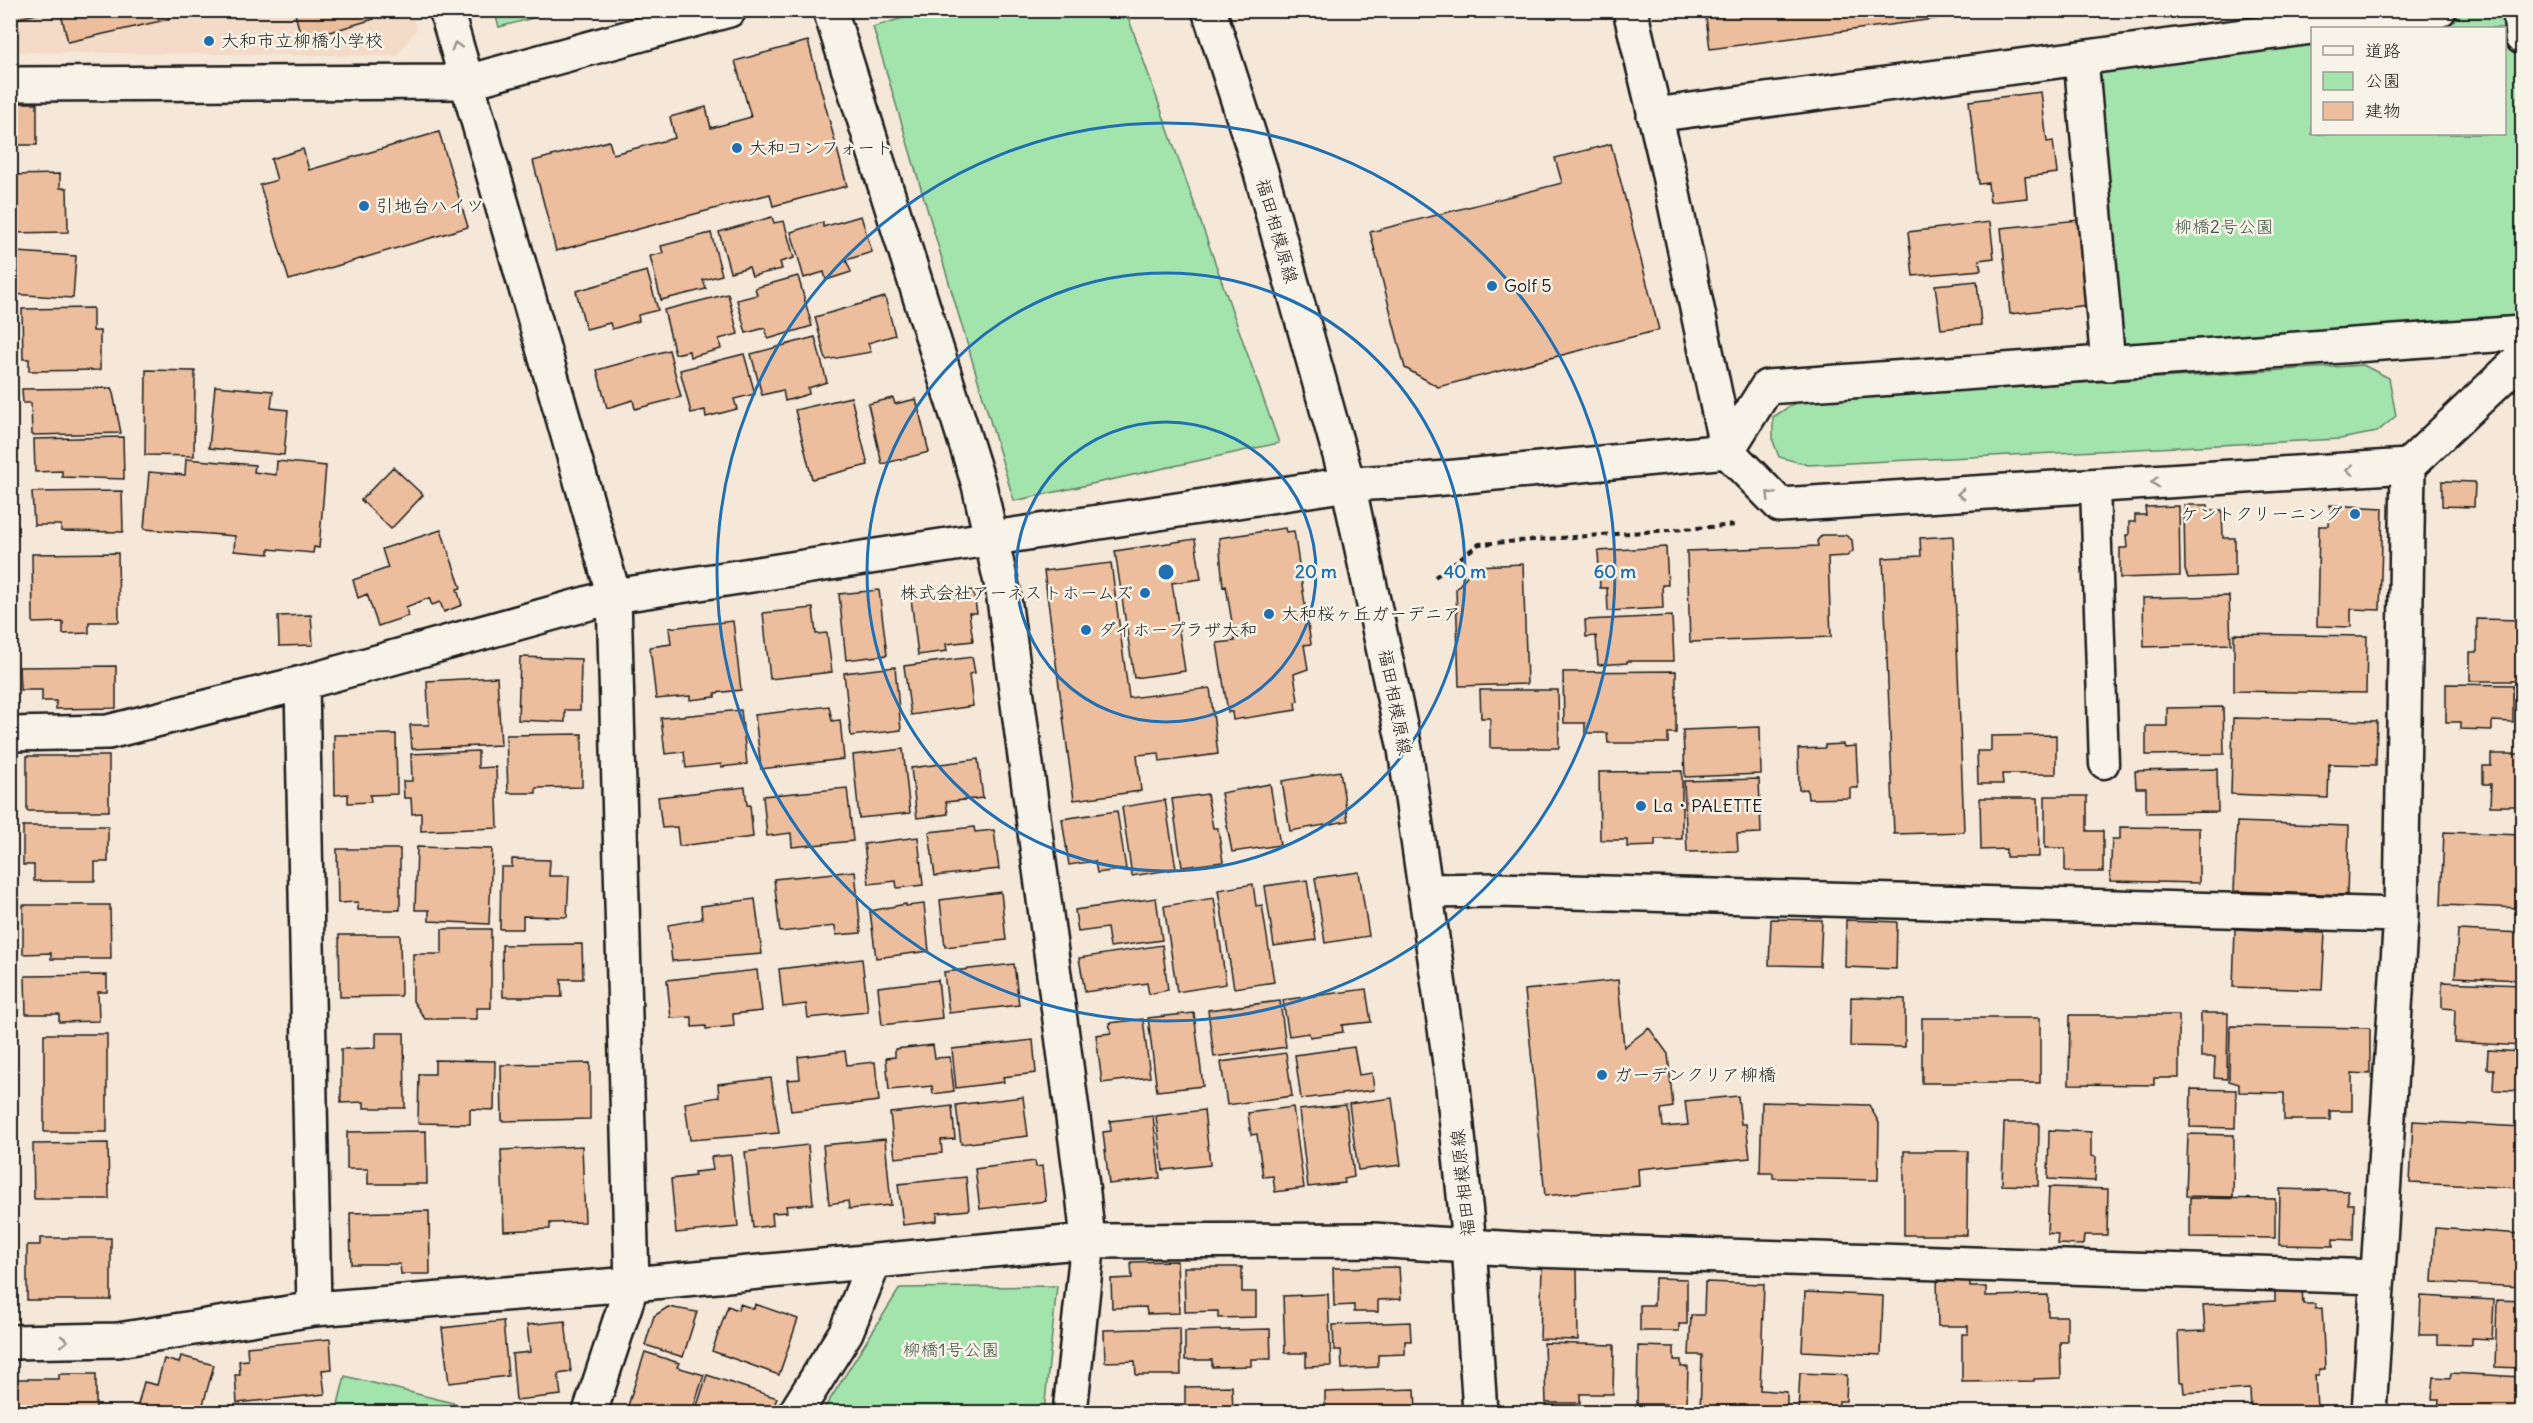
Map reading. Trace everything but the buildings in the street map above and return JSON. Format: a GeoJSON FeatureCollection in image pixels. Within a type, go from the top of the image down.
{"type":"FeatureCollection","features":[{"type":"Feature","properties":{"kind":"street"},"geometry":{"type":"LineString","coordinates":[[446,10],[614,596],[632,1284],[590,1413]]}},
{"type":"Feature","properties":{"kind":"street"},"geometry":{"type":"LineString","coordinates":[[10,84],[467,82],[729,10]]}},
{"type":"Feature","properties":{"kind":"street"},"geometry":{"type":"LineString","coordinates":[[830,10],[979,485],[1003,591],[1082,1181],[1088,1241],[1070,1413]]}},
{"type":"Feature","properties":{"kind":"street","name":"福田相模原線"},"geometry":{"type":"LineString","coordinates":[[1209,10],[1260,169],[1348,484],[1405,750],[1452,1077],[1468,1244],[1480,1413]]}},
{"type":"Feature","properties":{"kind":"street"},"geometry":{"type":"LineString","coordinates":[[1630,10],[1727,451],[1780,505],[2408,466],[2523,358]]}},
{"type":"Feature","properties":{"kind":"street"},"geometry":{"type":"LineString","coordinates":[[2315,27],[2439,10]]}},
{"type":"Feature","properties":{"kind":"street"},"geometry":{"type":"LineString","coordinates":[[2520,10],[2523,37]]}},
{"type":"Feature","properties":{"kind":"street"},"geometry":{"type":"LineString","coordinates":[[1654,115],[2311,28]]}},
{"type":"Feature","properties":{"kind":"street"},"geometry":{"type":"LineString","coordinates":[[2081,59],[2108,363]]}},
{"type":"Feature","properties":{"kind":"street"},"geometry":{"type":"LineString","coordinates":[[1727,451],[1767,387],[2523,333]]}},
{"type":"Feature","properties":{"kind":"street"},"geometry":{"type":"LineString","coordinates":[[10,734],[108,732],[302,683],[614,596],[1348,484],[1413,481],[1727,451]]}},
{"type":"Feature","properties":{"kind":"street"},"geometry":{"type":"LineString","coordinates":[[2368,1413],[2401,915],[2408,466]]}},
{"type":"Feature","properties":{"kind":"street"},"geometry":{"type":"LineString","coordinates":[[302,683],[314,1309]]}},
{"type":"Feature","properties":{"kind":"street"},"geometry":{"type":"LineString","coordinates":[[1425,891],[1498,890],[2401,915]]}},
{"type":"Feature","properties":{"kind":"street"},"geometry":{"type":"LineString","coordinates":[[10,1342],[118,1341],[314,1309],[632,1284],[1088,1241],[1373,1240],[1546,1250],[2378,1276]]}},
{"type":"Feature","properties":{"kind":"street"},"geometry":{"type":"LineString","coordinates":[[796,1413],[846,1332],[874,1262]]}},
{"type":"Feature","properties":{"kind":"lane"},"geometry":{"type":"LineString","coordinates":[[2095,486],[2104,764]]}},
{"type":"Feature","properties":{"kind":"path"},"geometry":{"type":"LineString","coordinates":[[1435,577],[1479,544],[1736,526],[1780,505]]}},
{"type":"Feature","properties":{"kind":"shaded area","name":"大和市立柳橋小学校"},"geometry":{"type":"Polygon","coordinates":[[[411,10],[417,29],[396,56],[11,52],[11,11],[411,10]]]}},
{"type":"Feature","properties":{"kind":"green space"},"geometry":{"type":"Polygon","coordinates":[[[494,10],[560,10],[560,11],[499,27],[494,10]]]}},
{"type":"Feature","properties":{"kind":"green space"},"geometry":{"type":"Polygon","coordinates":[[[926,11],[1126,11],[1279,443],[1014,501],[873,27],[926,11]]]}},
{"type":"Feature","properties":{"kind":"green space","name":"柳橋2号公園"},"geometry":{"type":"Polygon","coordinates":[[[2439,11],[2520,11],[2522,37],[2522,333],[2108,364],[2081,59],[2311,28],[2311,135],[2506,135],[2506,27],[2319,27],[2439,11]]]}},
{"type":"Feature","properties":{"kind":"green space"},"geometry":{"type":"Polygon","coordinates":[[[2363,365],[2389,378],[2396,416],[2377,432],[2340,439],[1808,465],[1779,457],[1773,441],[1773,417],[1798,401],[2363,365]]]}},
{"type":"Feature","properties":{"kind":"green space","name":"柳橋1号公園"},"geometry":{"type":"Polygon","coordinates":[[[1057,1286],[1044,1412],[822,1412],[900,1288],[1057,1286]]]}},
{"type":"Feature","properties":{"kind":"green space"},"geometry":{"type":"Polygon","coordinates":[[[345,1376],[489,1412],[336,1412],[345,1376]]]}},
{"type":"Feature","properties":{"kind":"place","name":"大和市立柳橋小学校"},"geometry":{"type":"Point","coordinates":[209,41]}},
{"type":"Feature","properties":{"kind":"place","name":"大和コンフォート"},"geometry":{"type":"Point","coordinates":[737,148]}},
{"type":"Feature","properties":{"kind":"place","name":"引地台ハイツ"},"geometry":{"type":"Point","coordinates":[364,206]}},
{"type":"Feature","properties":{"kind":"place","name":"Golf 5"},"geometry":{"type":"Point","coordinates":[1492,286]}},
{"type":"Feature","properties":{"kind":"place","name":"ケントクリーニング"},"geometry":{"type":"Point","coordinates":[2355,514]}},
{"type":"Feature","properties":{"kind":"place","name":"株式会社アーネストホームズ"},"geometry":{"type":"Point","coordinates":[1145,593]}},
{"type":"Feature","properties":{"kind":"place","name":"大和桜ヶ丘ガーデニア"},"geometry":{"type":"Point","coordinates":[1269,614]}},
{"type":"Feature","properties":{"kind":"place","name":"ダイホープラザ大和"},"geometry":{"type":"Point","coordinates":[1086,630]}},
{"type":"Feature","properties":{"kind":"place","name":"La・PALETTE"},"geometry":{"type":"Point","coordinates":[1641,806]}},
{"type":"Feature","properties":{"kind":"place","name":"ガーデンクリア柳橋"},"geometry":{"type":"Point","coordinates":[1602,1075]}}]}
